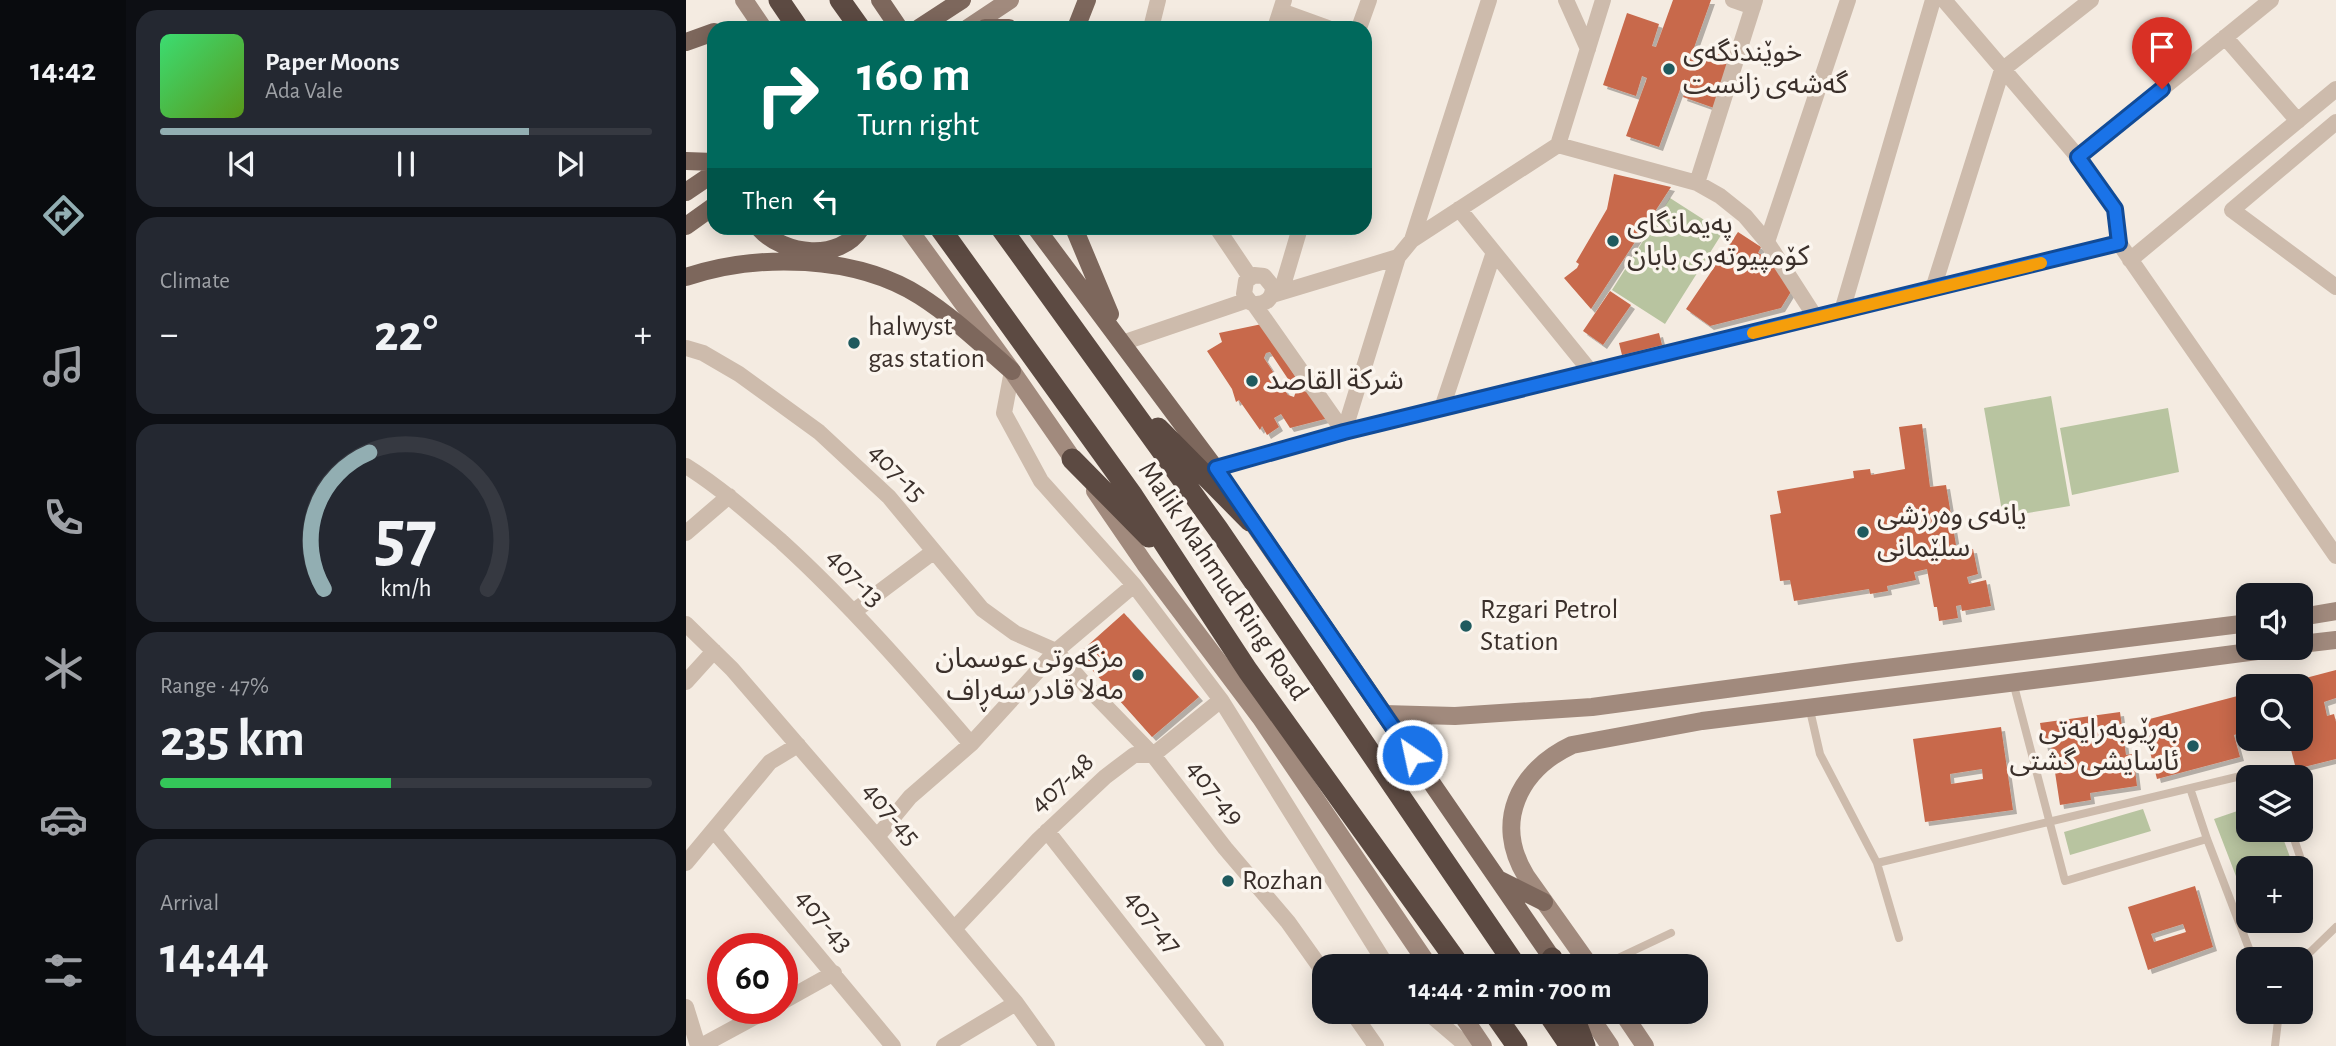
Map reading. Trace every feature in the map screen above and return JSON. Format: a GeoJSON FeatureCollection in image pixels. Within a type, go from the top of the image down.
{"type":"FeatureCollection","features":[{"type":"Feature","properties":{"kind":"highway"},"geometry":{"type":"LineString","coordinates":[[779,0],[792,21]]}},
{"type":"Feature","properties":{"kind":"highway"},"geometry":{"type":"LineString","coordinates":[[841,0],[855,21]]}},
{"type":"Feature","properties":{"kind":"highway","name":"Malik Mahmud Ring Road"},"geometry":{"type":"LineString","coordinates":[[945,235],[1133,496],[1248,671],[1451,954]]}},
{"type":"Feature","properties":{"kind":"highway","name":"Malik Mahmud Ring Road"},"geometry":{"type":"LineString","coordinates":[[1006,235],[1218,529],[1508,954]]}},
{"type":"Feature","properties":{"kind":"highway"},"geometry":{"type":"LineString","coordinates":[[1111,380],[1250,521]]}},
{"type":"Feature","properties":{"kind":"highway"},"geometry":{"type":"LineString","coordinates":[[1072,459],[1182,572]]}},
{"type":"Feature","properties":{"kind":"highway"},"geometry":{"type":"LineString","coordinates":[[1501,1024],[1517,1046]]}},
{"type":"Feature","properties":{"kind":"highway"},"geometry":{"type":"LineString","coordinates":[[1555,1024],[1570,1046]]}},
{"type":"Feature","properties":{"kind":"highway"},"geometry":{"type":"LineString","coordinates":[[1577,1024],[1585,1046]]}},
{"type":"Feature","properties":{"kind":"main road"},"geometry":{"type":"LineString","coordinates":[[881,0],[894,21]]}},
{"type":"Feature","properties":{"kind":"main road"},"geometry":{"type":"LineString","coordinates":[[1079,21],[1087,0]]}},
{"type":"Feature","properties":{"kind":"main road"},"geometry":{"type":"LineString","coordinates":[[930,21],[962,1]]}},
{"type":"Feature","properties":{"kind":"main road"},"geometry":{"type":"LineString","coordinates":[[686,41],[707,34]]}},
{"type":"Feature","properties":{"kind":"main road"},"geometry":{"type":"LineString","coordinates":[[686,161],[707,162]]}},
{"type":"Feature","properties":{"kind":"main road"},"geometry":{"type":"LineString","coordinates":[[686,192],[707,178]]}},
{"type":"Feature","properties":{"kind":"main road"},"geometry":{"type":"LineString","coordinates":[[686,226],[707,211]]}},
{"type":"Feature","properties":{"kind":"main road"},"geometry":{"type":"LineString","coordinates":[[765,235],[785,245],[814,251],[833,249],[849,243],[855,235]]}},
{"type":"Feature","properties":{"kind":"main road"},"geometry":{"type":"LineString","coordinates":[[1041,235],[1216,468],[1549,954]]}},
{"type":"Feature","properties":{"kind":"main road"},"geometry":{"type":"LineString","coordinates":[[1077,235],[1122,343]]}},
{"type":"Feature","properties":{"kind":"main road"},"geometry":{"type":"LineString","coordinates":[[686,277],[724,267],[772,263],[832,265],[877,275],[919,295],[967,331],[1012,371]]}},
{"type":"Feature","properties":{"kind":"main road"},"geometry":{"type":"LineString","coordinates":[[1497,879],[1544,902]]}},
{"type":"Feature","properties":{"kind":"street"},"geometry":{"type":"LineString","coordinates":[[744,0],[758,21]]}},
{"type":"Feature","properties":{"kind":"street"},"geometry":{"type":"LineString","coordinates":[[978,21],[1010,0]]}},
{"type":"Feature","properties":{"kind":"street"},"geometry":{"type":"LineString","coordinates":[[1153,21],[1158,0]]}},
{"type":"Feature","properties":{"kind":"street"},"geometry":{"type":"LineString","coordinates":[[1362,21],[1369,0]]}},
{"type":"Feature","properties":{"kind":"street"},"geometry":{"type":"LineString","coordinates":[[1412,240],[1489,0]]}},
{"type":"Feature","properties":{"kind":"street"},"geometry":{"type":"LineString","coordinates":[[1566,0],[1588,49]]}},
{"type":"Feature","properties":{"kind":"street"},"geometry":{"type":"LineString","coordinates":[[1344,432],[1398,257],[1412,240],[1558,145],[1603,0]]}},
{"type":"Feature","properties":{"kind":"street"},"geometry":{"type":"LineString","coordinates":[[1697,183],[1754,3],[1733,0]]}},
{"type":"Feature","properties":{"kind":"street"},"geometry":{"type":"LineString","coordinates":[[1767,242],[1848,0]]}},
{"type":"Feature","properties":{"kind":"street"},"geometry":{"type":"LineString","coordinates":[[1842,311],[1933,0]]}},
{"type":"Feature","properties":{"kind":"street"},"geometry":{"type":"LineString","coordinates":[[1944,0],[2078,157],[2115,209],[2119,243],[2336,556]]}},
{"type":"Feature","properties":{"kind":"street"},"geometry":{"type":"LineString","coordinates":[[1933,289],[2003,69],[2091,0]]}},
{"type":"Feature","properties":{"kind":"street"},"geometry":{"type":"LineString","coordinates":[[2078,157],[2271,0]]}},
{"type":"Feature","properties":{"kind":"street"},"geometry":{"type":"LineString","coordinates":[[1282,6],[1313,21]]}},
{"type":"Feature","properties":{"kind":"street"},"geometry":{"type":"LineString","coordinates":[[2225,37],[2298,121]]}},
{"type":"Feature","properties":{"kind":"street"},"geometry":{"type":"LineString","coordinates":[[2130,260],[2336,89]]}},
{"type":"Feature","properties":{"kind":"street"},"geometry":{"type":"LineString","coordinates":[[2336,122],[2232,210],[2336,287]]}},
{"type":"Feature","properties":{"kind":"street"},"geometry":{"type":"LineString","coordinates":[[1558,145],[1697,183],[1732,205],[1767,242],[1816,318]]}},
{"type":"Feature","properties":{"kind":"street"},"geometry":{"type":"LineString","coordinates":[[1459,209],[1591,372]]}},
{"type":"Feature","properties":{"kind":"street"},"geometry":{"type":"LineString","coordinates":[[913,235],[1012,371],[1145,565],[1260,717],[1421,954]]}},
{"type":"Feature","properties":{"kind":"street"},"geometry":{"type":"LineString","coordinates":[[1222,235],[1250,277]]}},
{"type":"Feature","properties":{"kind":"street"},"geometry":{"type":"LineString","coordinates":[[1276,293],[1297,235]]}},
{"type":"Feature","properties":{"kind":"street"},"geometry":{"type":"LineString","coordinates":[[1216,468],[1344,432],[2119,243]]}},
{"type":"Feature","properties":{"kind":"street"},"geometry":{"type":"LineString","coordinates":[[1442,408],[1494,252]]}},
{"type":"Feature","properties":{"kind":"street"},"geometry":{"type":"LineString","coordinates":[[1122,343],[1251,302],[1264,303],[1276,293],[1398,257]]}},
{"type":"Feature","properties":{"kind":"street"},"geometry":{"type":"LineString","coordinates":[[1276,293],[1268,279],[1259,275],[1250,277],[1243,290],[1344,432]]}},
{"type":"Feature","properties":{"kind":"street","name":"407-15"},"geometry":{"type":"LineString","coordinates":[[686,348],[702,353],[738,374],[818,432],[888,497],[982,609],[1015,633],[1056,651]]}},
{"type":"Feature","properties":{"kind":"street"},"geometry":{"type":"LineString","coordinates":[[1012,371],[1004,413],[1041,481],[1134,585],[1221,700],[1380,954]]}},
{"type":"Feature","properties":{"kind":"street","name":"407-13"},"geometry":{"type":"LineString","coordinates":[[686,466],[729,496],[826,583],[971,744]]}},
{"type":"Feature","properties":{"kind":"street"},"geometry":{"type":"LineString","coordinates":[[686,533],[729,496]]}},
{"type":"Feature","properties":{"kind":"street"},"geometry":{"type":"LineString","coordinates":[[853,612],[933,552]]}},
{"type":"Feature","properties":{"kind":"street"},"geometry":{"type":"LineString","coordinates":[[877,837],[910,797],[971,744],[1056,651],[1134,585]]}},
{"type":"Feature","properties":{"kind":"street"},"geometry":{"type":"LineString","coordinates":[[2313,615],[2336,611]]}},
{"type":"Feature","properties":{"kind":"street","name":"407-45"},"geometry":{"type":"LineString","coordinates":[[686,624],[732,669],[877,837],[1016,1003],[1048,1046]]}},
{"type":"Feature","properties":{"kind":"street"},"geometry":{"type":"LineString","coordinates":[[1384,714],[1455,716],[1592,707],[2236,625]]}},
{"type":"Feature","properties":{"kind":"street"},"geometry":{"type":"LineString","coordinates":[[2313,643],[2336,640]]}},
{"type":"Feature","properties":{"kind":"street"},"geometry":{"type":"LineString","coordinates":[[2020,681],[2023,650]]}},
{"type":"Feature","properties":{"kind":"street"},"geometry":{"type":"LineString","coordinates":[[686,682],[714,651]]}},
{"type":"Feature","properties":{"kind":"street","name":"407-49"},"geometry":{"type":"LineString","coordinates":[[1056,651],[1153,755],[1225,848],[1288,922],[1312,956]]}},
{"type":"Feature","properties":{"kind":"street"},"geometry":{"type":"LineString","coordinates":[[1581,954],[1518,864],[1512,841],[1515,810],[1523,785],[1530,774],[1553,754],[1572,745],[1810,706],[2236,654]]}},
{"type":"Feature","properties":{"kind":"street","name":"407-48"},"geometry":{"type":"LineString","coordinates":[[954,929],[1047,831],[1105,777],[1134,755],[1153,755],[1221,700]]}},
{"type":"Feature","properties":{"kind":"street"},"geometry":{"type":"LineString","coordinates":[[686,863],[770,762],[798,746]]}},
{"type":"Feature","properties":{"kind":"street","name":"407-43"},"geometry":{"type":"LineString","coordinates":[[714,831],[893,1046]]}},
{"type":"Feature","properties":{"kind":"street","name":"407-47"},"geometry":{"type":"LineString","coordinates":[[1047,831],[1216,1046]]}},
{"type":"Feature","properties":{"kind":"street"},"geometry":{"type":"LineString","coordinates":[[798,993],[834,973]]}},
{"type":"Feature","properties":{"kind":"street"},"geometry":{"type":"LineString","coordinates":[[944,1046],[1016,1003]]}},
{"type":"Feature","properties":{"kind":"street"},"geometry":{"type":"LineString","coordinates":[[686,1007],[699,1046],[741,1024]]}},
{"type":"Feature","properties":{"kind":"street"},"geometry":{"type":"LineString","coordinates":[[1360,1024],[1376,1046]]}},
{"type":"Feature","properties":{"kind":"street"},"geometry":{"type":"LineString","coordinates":[[1441,1024],[1467,1046]]}},
{"type":"Feature","properties":{"kind":"street"},"geometry":{"type":"LineString","coordinates":[[1468,1024],[1483,1046]]}},
{"type":"Feature","properties":{"kind":"street"},"geometry":{"type":"LineString","coordinates":[[1595,1024],[1610,1046]]}},
{"type":"Feature","properties":{"kind":"street"},"geometry":{"type":"LineString","coordinates":[[1630,1024],[1645,1046]]}},
{"type":"Feature","properties":{"kind":"lane"},"geometry":{"type":"LineString","coordinates":[[2020,681],[2065,881],[2207,839]]}},
{"type":"Feature","properties":{"kind":"lane"},"geometry":{"type":"LineString","coordinates":[[1810,706],[1820,754],[1877,863],[1899,938]]}},
{"type":"Feature","properties":{"kind":"lane"},"geometry":{"type":"LineString","coordinates":[[1877,863],[2236,777]]}},
{"type":"Feature","properties":{"kind":"lane"},"geometry":{"type":"LineString","coordinates":[[2190,788],[2248,947]]}},
{"type":"Feature","properties":{"kind":"lane"},"geometry":{"type":"LineString","coordinates":[[2313,949],[2336,927]]}},
{"type":"Feature","properties":{"kind":"lane"},"geometry":{"type":"LineString","coordinates":[[1626,954],[1671,933]]}},
{"type":"Feature","properties":{"kind":"lane"},"geometry":{"type":"LineString","coordinates":[[2275,1046],[2278,1024]]}},
{"type":"Feature","properties":{"kind":"green space"},"geometry":{"type":"Polygon","coordinates":[[[1670,198],[1723,232],[1665,324],[1612,290],[1670,198]]]}},
{"type":"Feature","properties":{"kind":"green space"},"geometry":{"type":"Polygon","coordinates":[[[2051,396],[2070,506],[2003,517],[1984,408],[2051,396]]]}},
{"type":"Feature","properties":{"kind":"green space"},"geometry":{"type":"Polygon","coordinates":[[[2168,408],[2179,472],[2072,495],[2060,428],[2168,408]]]}},
{"type":"Feature","properties":{"kind":"green space"},"geometry":{"type":"Polygon","coordinates":[[[2143,809],[2151,831],[2070,855],[2064,832],[2143,809]]]}},
{"type":"Feature","properties":{"kind":"green space"},"geometry":{"type":"Polygon","coordinates":[[[2236,811],[2236,842],[2284,842],[2290,856],[2236,856],[2236,876],[2214,819],[2236,811]]]}},
{"type":"Feature","properties":{"kind":"building","name":"خوێندنگەی گەشەی زانست"},"geometry":{"type":"Polygon","coordinates":[[[1673,0],[1711,0],[1690,59],[1695,61],[1699,47],[1732,59],[1714,108],[1683,97],[1687,86],[1682,84],[1659,147],[1626,136],[1647,78],[1642,76],[1636,96],[1603,85],[1627,13],[1659,24],[1652,46],[1656,47],[1673,0]]]}},
{"type":"Feature","properties":{"kind":"building","name":"پەیمانگای کۆمپیوتەری بابان"},"geometry":{"type":"Polygon","coordinates":[[[1614,174],[1671,187],[1591,309],[1564,278],[1577,268],[1579,264],[1576,262],[1607,209],[1614,174]]]}},
{"type":"Feature","properties":{"kind":"building"},"geometry":{"type":"Polygon","coordinates":[[[1738,232],[1761,247],[1758,253],[1766,257],[1792,290],[1781,308],[1710,326],[1686,309],[1738,232]]]}},
{"type":"Feature","properties":{"kind":"building"},"geometry":{"type":"Polygon","coordinates":[[[1610,291],[1631,305],[1603,345],[1583,331],[1610,291]]]}},
{"type":"Feature","properties":{"kind":"building","name":"شركة القاصد"},"geometry":{"type":"Polygon","coordinates":[[[1262,324],[1305,392],[1310,389],[1329,418],[1290,428],[1281,414],[1274,418],[1279,427],[1267,435],[1262,426],[1260,430],[1239,400],[1236,402],[1232,389],[1207,351],[1222,342],[1219,333],[1262,324]],[[1270,352],[1266,353],[1264,358],[1288,395],[1294,397],[1296,391],[1270,352]]]}},
{"type":"Feature","properties":{"kind":"building"},"geometry":{"type":"Polygon","coordinates":[[[1659,333],[1662,345],[1622,355],[1619,343],[1659,333]]]}},
{"type":"Feature","properties":{"kind":"building","name":"یانەی وەرزشی سلێمانی"},"geometry":{"type":"Polygon","coordinates":[[[1922,424],[1930,487],[1946,485],[1957,551],[1973,549],[1978,574],[1967,577],[1969,584],[1986,580],[1991,606],[1962,611],[1961,605],[1956,606],[1958,618],[1939,621],[1927,569],[1914,572],[1916,580],[1887,586],[1888,591],[1870,594],[1869,589],[1794,601],[1790,580],[1780,581],[1770,515],[1781,513],[1777,491],[1854,478],[1853,471],[1870,469],[1871,475],[1905,469],[1899,427],[1922,424]]]}},
{"type":"Feature","properties":{"kind":"building","name":"مزگەوتی عوسمان مەلا قادر سەڕاف"},"geometry":{"type":"Polygon","coordinates":[[[1124,613],[1199,697],[1152,737],[1078,654],[1124,613]]]}},
{"type":"Feature","properties":{"kind":"building"},"geometry":{"type":"Polygon","coordinates":[[[2336,670],[2336,698],[2324,702],[2327,716],[2334,714],[2336,722],[2336,759],[2312,765],[2295,765],[2291,751],[2313,751],[2313,676],[2336,670]]]}},
{"type":"Feature","properties":{"kind":"building","name":"بەڕێوبەرایەتی ئاسایشی گشتی"},"geometry":{"type":"Polygon","coordinates":[[[2236,696],[2234,735],[2236,751],[2240,757],[2157,779],[2142,721],[2236,696]]]}},
{"type":"Feature","properties":{"kind":"building"},"geometry":{"type":"Polygon","coordinates":[[[2120,712],[2126,755],[2133,754],[2137,786],[2090,793],[2091,800],[2060,805],[2051,746],[2044,747],[2040,723],[2120,712]]]}},
{"type":"Feature","properties":{"kind":"building"},"geometry":{"type":"Polygon","coordinates":[[[2001,727],[2013,810],[1925,822],[1913,739],[2001,727]],[[1982,769],[1950,774],[1951,784],[1983,779],[1982,769]]]}},
{"type":"Feature","properties":{"kind":"building"},"geometry":{"type":"Polygon","coordinates":[[[873,791],[878,797],[871,803],[865,796],[873,791]]]}},
{"type":"Feature","properties":{"kind":"building"},"geometry":{"type":"Polygon","coordinates":[[[2195,886],[2213,947],[2148,970],[2128,907],[2195,886]],[[2183,924],[2151,934],[2154,942],[2186,932],[2183,924]]]}},
{"type":"Feature","properties":{"kind":"slow traffic"},"geometry":{"type":"LineString","coordinates":[[1753,333],[2041,263]]}},
{"type":"Feature","properties":{"kind":"place","name":"خوێندنگەی گەشەی زانست"},"geometry":{"type":"Point","coordinates":[1669,69]}},
{"type":"Feature","properties":{"kind":"place","name":"پەیمانگای کۆمپیوتەری بابان"},"geometry":{"type":"Point","coordinates":[1613,241]}},
{"type":"Feature","properties":{"kind":"place","name":"halwyst gas station"},"geometry":{"type":"Point","coordinates":[854,343]}},
{"type":"Feature","properties":{"kind":"place","name":"شركة القاصد"},"geometry":{"type":"Point","coordinates":[1252,381]}},
{"type":"Feature","properties":{"kind":"place","name":"یانەی وەرزشی سلێمانی"},"geometry":{"type":"Point","coordinates":[1863,532]}},
{"type":"Feature","properties":{"kind":"place","name":"Rzgari Petrol Station"},"geometry":{"type":"Point","coordinates":[1466,626]}},
{"type":"Feature","properties":{"kind":"place","name":"مزگەوتی عوسمان مەلا قادر سەڕاف"},"geometry":{"type":"Point","coordinates":[1138,675]}},
{"type":"Feature","properties":{"kind":"place","name":"بەڕێوبەرایەتی ئاسایشی گشتی"},"geometry":{"type":"Point","coordinates":[2193,746]}},
{"type":"Feature","properties":{"kind":"place","name":"Rozhan"},"geometry":{"type":"Point","coordinates":[1228,881]}},
{"type":"Feature","properties":{"kind":"route"},"geometry":{"type":"LineString","coordinates":[[1412,755],[1216,468],[1344,432],[2119,243],[2115,209],[2078,157],[2162,89]]}}]}
